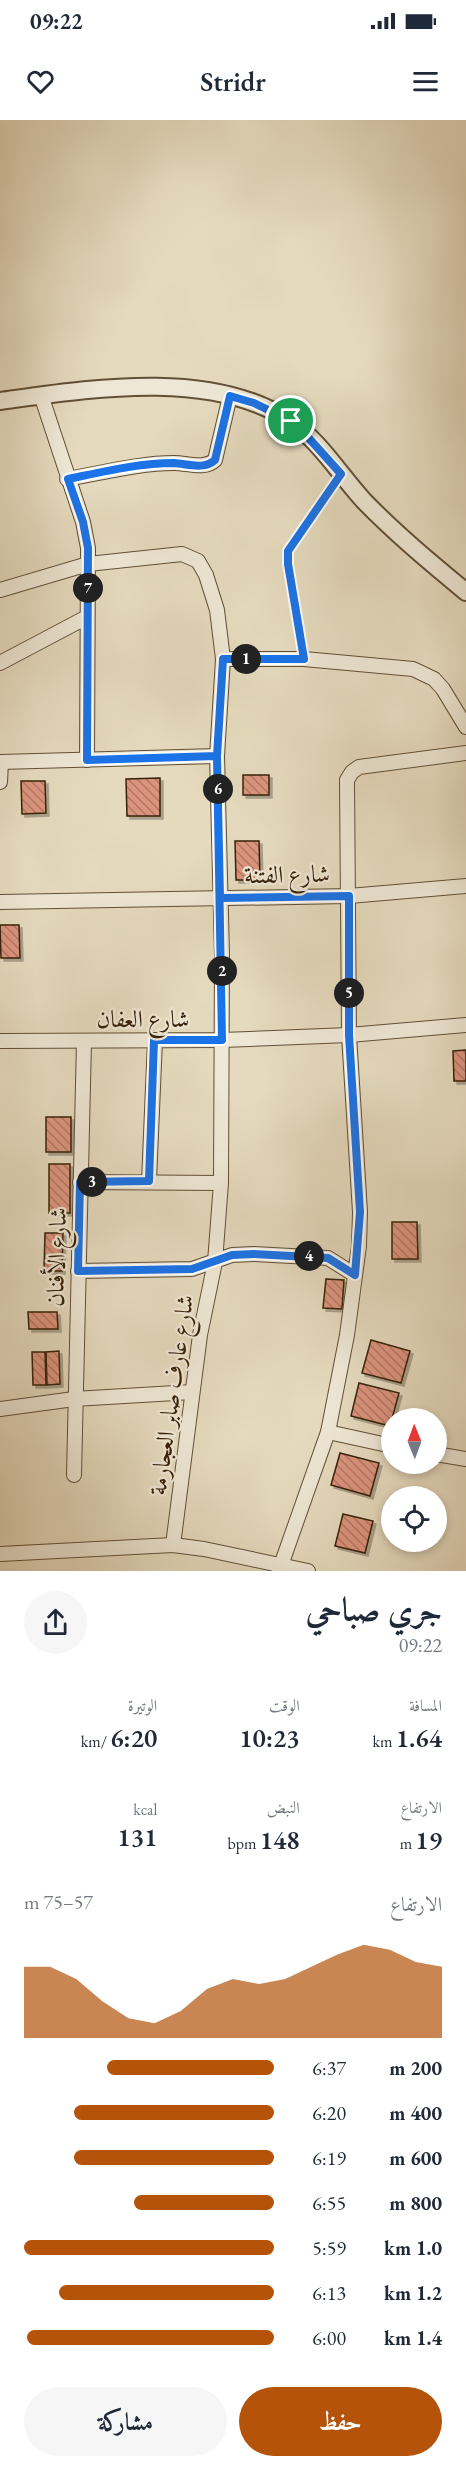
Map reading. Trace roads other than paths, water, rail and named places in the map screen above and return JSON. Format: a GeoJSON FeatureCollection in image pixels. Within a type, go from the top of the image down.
{"type":"FeatureCollection","features":[{"type":"Feature","properties":{"kind":"street"},"geometry":{"type":"LineString","coordinates":[[0,401],[41,395],[158,386],[230,396],[254,403],[291,421],[386,523],[466,592]]}},
{"type":"Feature","properties":{"kind":"street"},"geometry":{"type":"LineString","coordinates":[[41,395],[86,535],[88,564],[87,760]]}},
{"type":"Feature","properties":{"kind":"street"},"geometry":{"type":"LineString","coordinates":[[68,479],[146,465],[173,463],[205,466],[210,464],[215,460],[230,396]]}},
{"type":"Feature","properties":{"kind":"street","name":"شارع عارف صابر العجارمة"},"geometry":{"type":"LineString","coordinates":[[0,591],[88,564],[182,554],[198,561],[214,598],[223,659],[217,756],[222,1040],[221,1183],[215,1262],[200,1335],[172,1545]]}},
{"type":"Feature","properties":{"kind":"street"},"geometry":{"type":"LineString","coordinates":[[0,663],[87,617]]}},
{"type":"Feature","properties":{"kind":"street"},"geometry":{"type":"LineString","coordinates":[[223,659],[304,659],[400,667],[423,673],[434,679],[443,689],[466,727]]}},
{"type":"Feature","properties":{"kind":"street"},"geometry":{"type":"LineString","coordinates":[[280,1568],[328,1432],[347,1335],[355,1275],[360,1212],[349,1035],[347,780],[359,767],[466,753]]}},
{"type":"Feature","properties":{"kind":"street"},"geometry":{"type":"LineString","coordinates":[[0,782],[0,762],[217,756]]}},
{"type":"Feature","properties":{"kind":"street","name":"شارع الفتنة"},"geometry":{"type":"LineString","coordinates":[[0,902],[349,896],[466,886]]}},
{"type":"Feature","properties":{"kind":"street","name":"شارع العفان"},"geometry":{"type":"LineString","coordinates":[[0,1041],[222,1040],[349,1035],[466,1025]]}},
{"type":"Feature","properties":{"kind":"street"},"geometry":{"type":"LineString","coordinates":[[149,1181],[154,1040]]}},
{"type":"Feature","properties":{"kind":"street","name":"شارع الأفنان"},"geometry":{"type":"LineString","coordinates":[[74,1475],[84,1041]]}},
{"type":"Feature","properties":{"kind":"street"},"geometry":{"type":"LineString","coordinates":[[80,1182],[221,1183]]}},
{"type":"Feature","properties":{"kind":"street"},"geometry":{"type":"LineString","coordinates":[[78,1271],[185,1270],[240,1254],[328,1258],[355,1275]]}},
{"type":"Feature","properties":{"kind":"street"},"geometry":{"type":"LineString","coordinates":[[0,1408],[74,1399],[192,1392]]}},
{"type":"Feature","properties":{"kind":"street"},"geometry":{"type":"LineString","coordinates":[[328,1432],[381,1444]]}},
{"type":"Feature","properties":{"kind":"street"},"geometry":{"type":"LineString","coordinates":[[447,1456],[466,1460]]}},
{"type":"Feature","properties":{"kind":"street"},"geometry":{"type":"LineString","coordinates":[[0,1554],[172,1545],[204,1549],[280,1568],[308,1571]]}},
{"type":"Feature","properties":{"kind":"lane"},"geometry":{"type":"LineString","coordinates":[[304,659],[288,564],[288,551],[341,474]]}}]}
